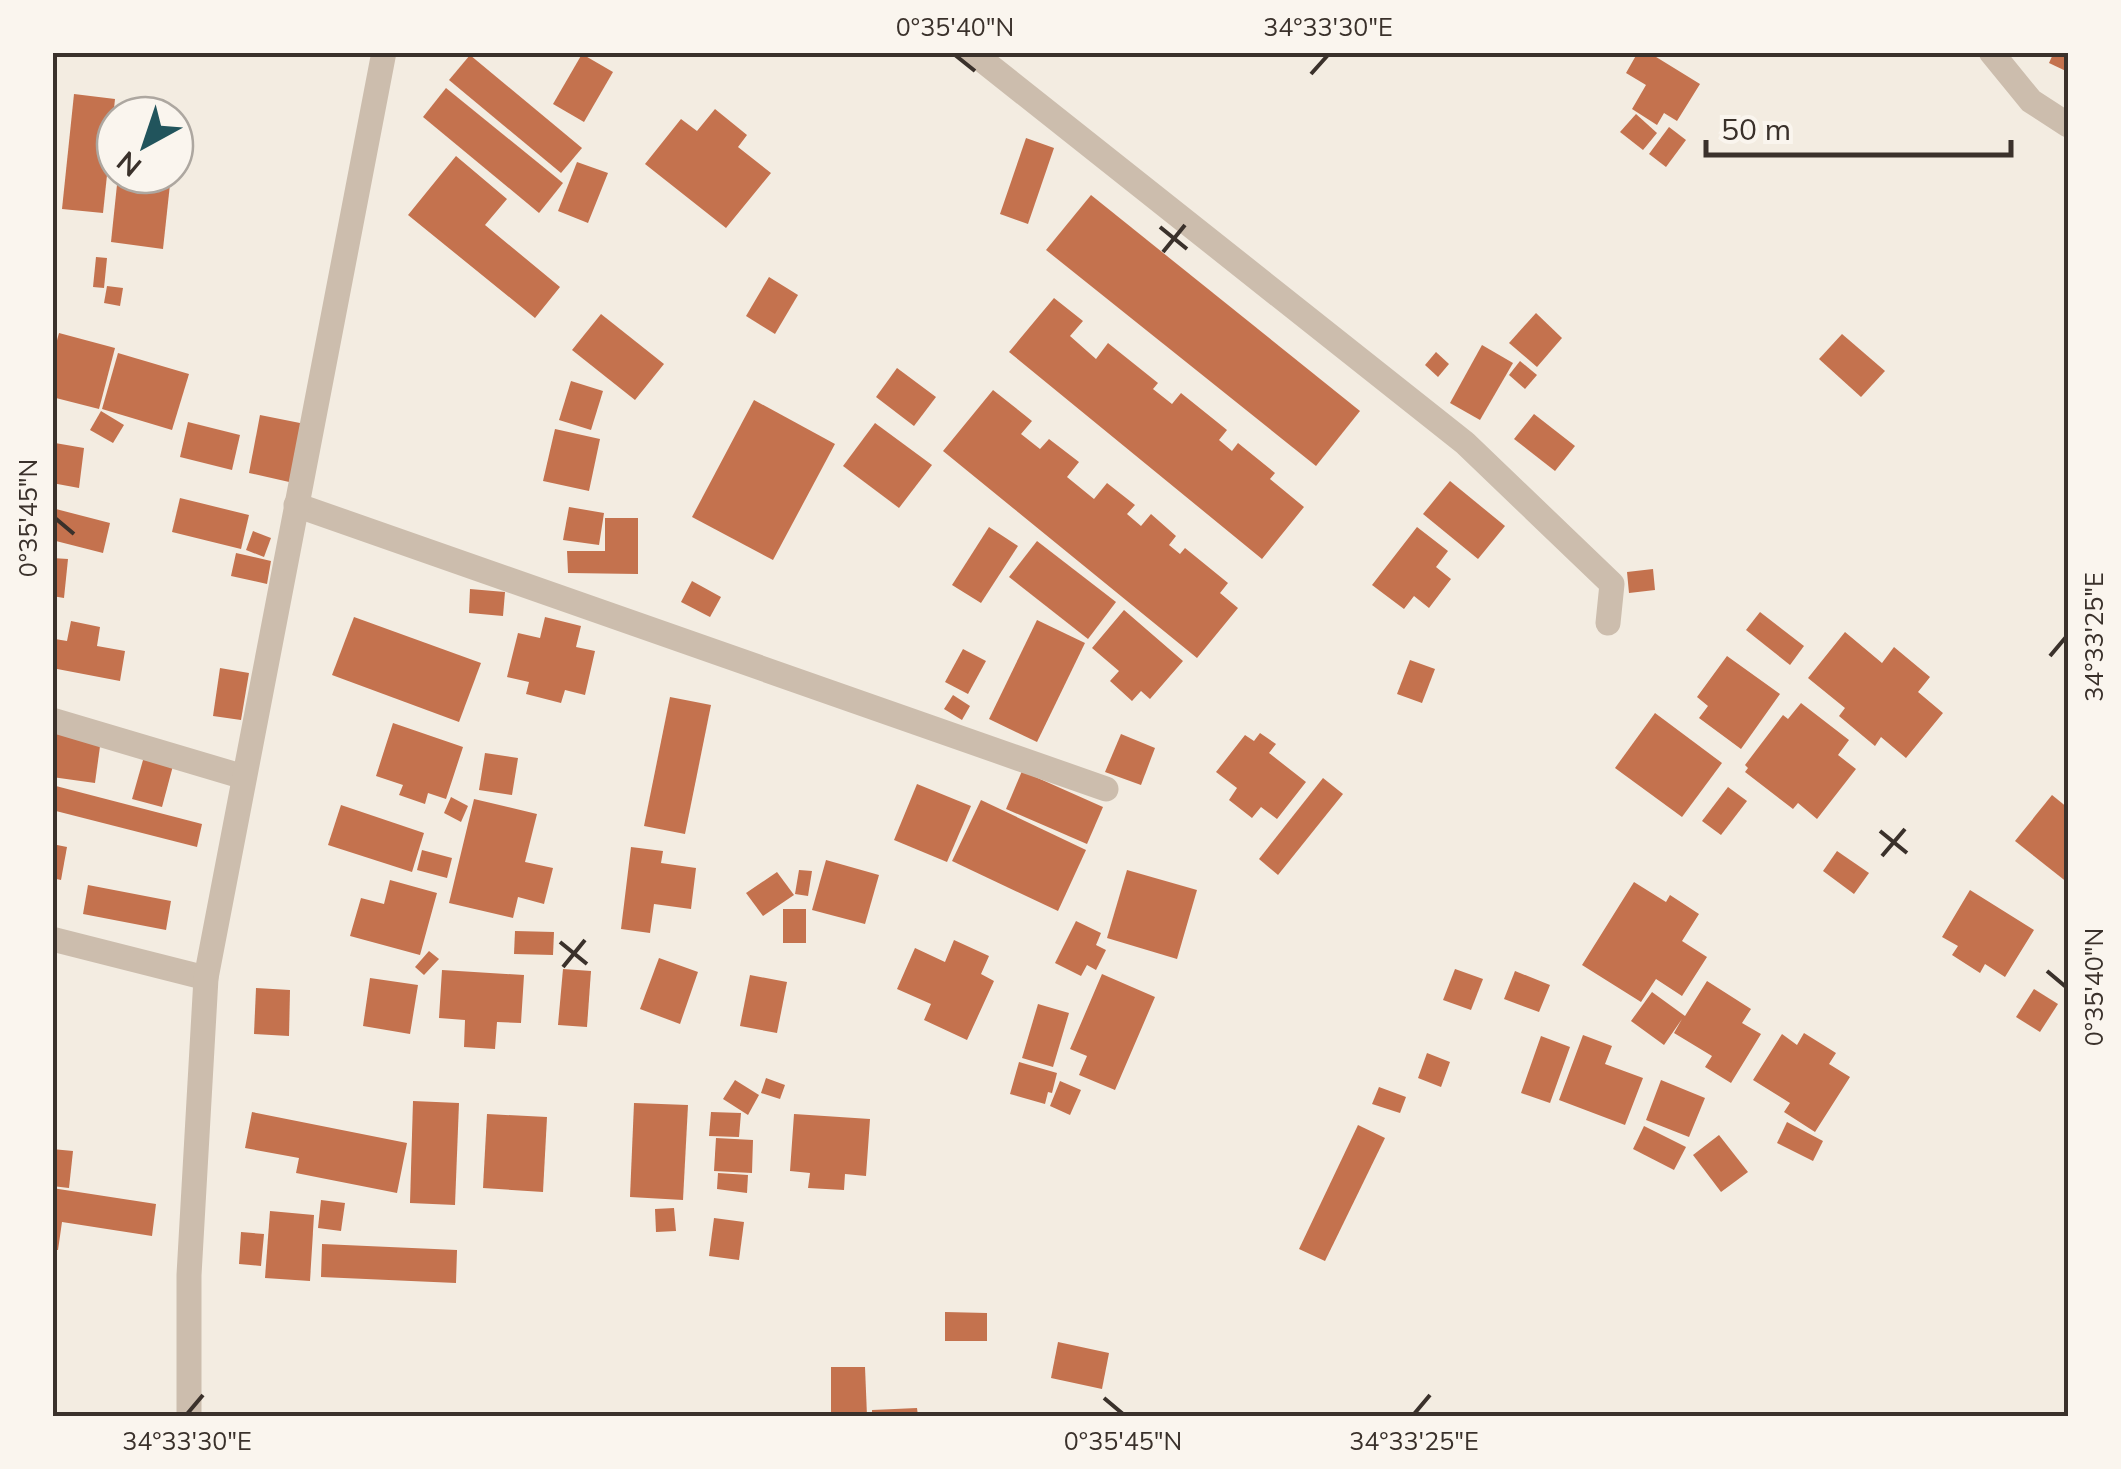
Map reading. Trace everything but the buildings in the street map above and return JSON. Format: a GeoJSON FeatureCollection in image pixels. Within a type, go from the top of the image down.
{"type":"FeatureCollection","features":[{"type":"Feature","properties":{"kind":"street"},"geometry":{"type":"LineString","coordinates":[[189,1416],[189,1274],[206,978],[384,52]]}},
{"type":"Feature","properties":{"kind":"street"},"geometry":{"type":"LineString","coordinates":[[972,52],[1465,443],[1612,584],[1608,623]]}},
{"type":"Feature","properties":{"kind":"street"},"geometry":{"type":"LineString","coordinates":[[1991,52],[2030,100],[2068,126]]}},
{"type":"Feature","properties":{"kind":"street"},"geometry":{"type":"LineString","coordinates":[[296,505],[1106,789]]}},
{"type":"Feature","properties":{"kind":"street"},"geometry":{"type":"LineString","coordinates":[[52,720],[244,777]]}},
{"type":"Feature","properties":{"kind":"street"},"geometry":{"type":"LineString","coordinates":[[52,939],[206,978]]}}]}
